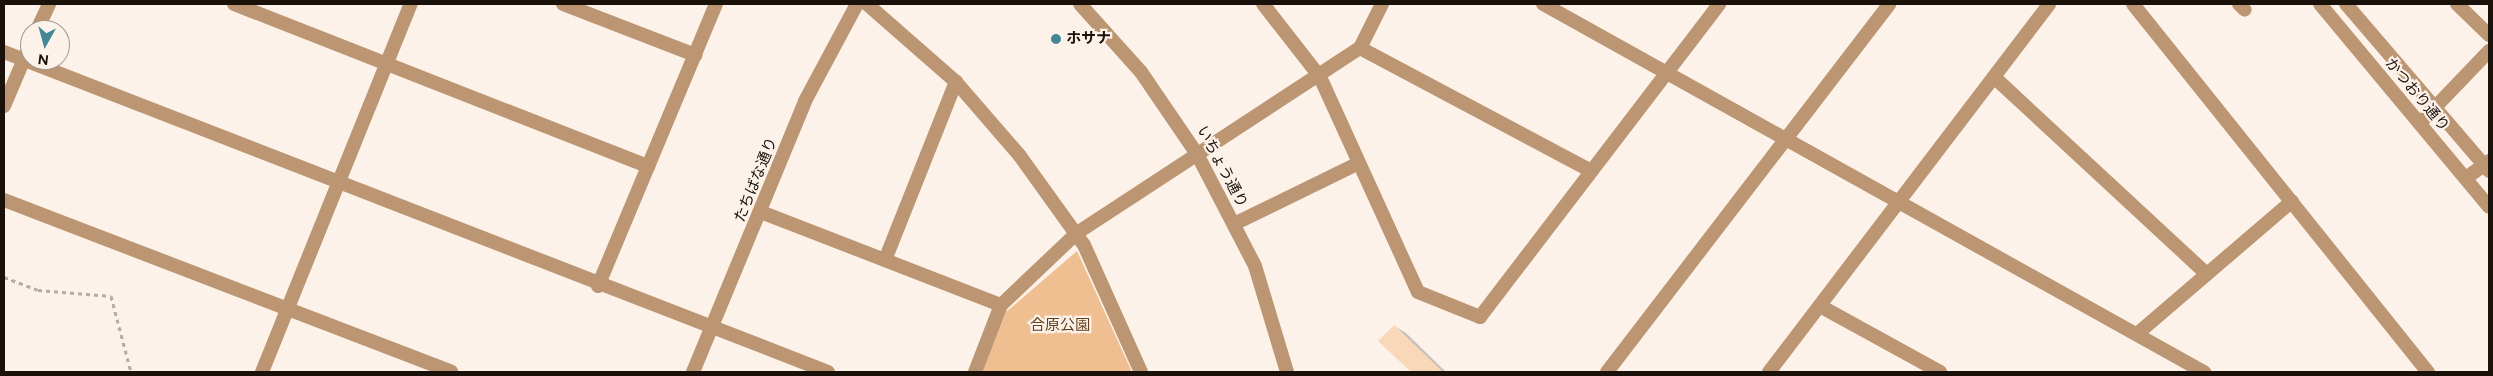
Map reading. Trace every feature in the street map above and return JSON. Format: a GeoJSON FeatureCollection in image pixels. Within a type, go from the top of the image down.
{"type":"FeatureCollection","features":[{"type":"Feature","properties":{"kind":"street"},"geometry":{"type":"LineString","coordinates":[[42,20],[49,4]]}},
{"type":"Feature","properties":{"kind":"street"},"geometry":{"type":"LineString","coordinates":[[234,4],[648,166]]}},
{"type":"Feature","properties":{"kind":"street"},"geometry":{"type":"LineString","coordinates":[[262,372],[389,64],[411,4]]}},
{"type":"Feature","properties":{"kind":"street"},"geometry":{"type":"LineString","coordinates":[[563,4],[694,55]]}},
{"type":"Feature","properties":{"kind":"street"},"geometry":{"type":"LineString","coordinates":[[598,286],[716,4]]}},
{"type":"Feature","properties":{"kind":"street","name":"たちばな通り"},"geometry":{"type":"LineString","coordinates":[[693,372],[805,101],[857,4]]}},
{"type":"Feature","properties":{"kind":"street"},"geometry":{"type":"LineString","coordinates":[[867,4],[956,82],[1020,156],[1077,233],[1141,372]]}},
{"type":"Feature","properties":{"kind":"street","name":"いちょう通り"},"geometry":{"type":"LineString","coordinates":[[1080,4],[1141,72],[1197,154],[1255,266],[1288,372]]}},
{"type":"Feature","properties":{"kind":"street"},"geometry":{"type":"LineString","coordinates":[[1263,4],[1320,76],[1418,292],[1480,317],[1719,4]]}},
{"type":"Feature","properties":{"kind":"street"},"geometry":{"type":"LineString","coordinates":[[975,372],[1000,305],[1077,233],[1320,76],[1360,48],[1382,4]]}},
{"type":"Feature","properties":{"kind":"street"},"geometry":{"type":"LineString","coordinates":[[1543,4],[1898,199],[2204,372]]}},
{"type":"Feature","properties":{"kind":"street"},"geometry":{"type":"LineString","coordinates":[[1607,372],[1889,4]]}},
{"type":"Feature","properties":{"kind":"street"},"geometry":{"type":"LineString","coordinates":[[1768,372],[1820,306],[1898,199],[2049,4]]}},
{"type":"Feature","properties":{"kind":"street"},"geometry":{"type":"LineString","coordinates":[[2133,4],[2428,372]]}},
{"type":"Feature","properties":{"kind":"street","name":"かつおり通り"},"geometry":{"type":"LineString","coordinates":[[2320,4],[2489,207]]}},
{"type":"Feature","properties":{"kind":"street","name":"かつおり通り"},"geometry":{"type":"LineString","coordinates":[[2346,4],[2434,108],[2487,166]]}},
{"type":"Feature","properties":{"kind":"street"},"geometry":{"type":"LineString","coordinates":[[2457,4],[2489,35]]}},
{"type":"Feature","properties":{"kind":"street"},"geometry":{"type":"LineString","coordinates":[[1360,48],[1591,171]]}},
{"type":"Feature","properties":{"kind":"street"},"geometry":{"type":"LineString","coordinates":[[2420,124],[2489,51]]}},
{"type":"Feature","properties":{"kind":"street"},"geometry":{"type":"LineString","coordinates":[[4,52],[20,59]]}},
{"type":"Feature","properties":{"kind":"street"},"geometry":{"type":"LineString","coordinates":[[4,106],[20,67]]}},
{"type":"Feature","properties":{"kind":"street"},"geometry":{"type":"LineString","coordinates":[[49,70],[341,182],[598,286],[828,372]]}},
{"type":"Feature","properties":{"kind":"street"},"geometry":{"type":"LineString","coordinates":[[1994,77],[2207,274]]}},
{"type":"Feature","properties":{"kind":"street"},"geometry":{"type":"LineString","coordinates":[[885,260],[956,82]]}},
{"type":"Feature","properties":{"kind":"street"},"geometry":{"type":"LineString","coordinates":[[1234,224],[1359,163]]}},
{"type":"Feature","properties":{"kind":"street"},"geometry":{"type":"LineString","coordinates":[[2466,178],[2487,166]]}},
{"type":"Feature","properties":{"kind":"street"},"geometry":{"type":"LineString","coordinates":[[4,200],[451,372]]}},
{"type":"Feature","properties":{"kind":"street"},"geometry":{"type":"LineString","coordinates":[[2137,334],[2292,201]]}},
{"type":"Feature","properties":{"kind":"street"},"geometry":{"type":"LineString","coordinates":[[760,212],[1000,305]]}},
{"type":"Feature","properties":{"kind":"street"},"geometry":{"type":"LineString","coordinates":[[1820,306],[1940,372]]}},
{"type":"Feature","properties":{"kind":"path"},"geometry":{"type":"LineString","coordinates":[[4,277],[38,290],[111,296],[131,372]]}},
{"type":"Feature","properties":{"kind":"green space","name":"合原公園"},"geometry":{"type":"Polygon","coordinates":[[[1077,251],[1132,372],[982,372],[1006,312],[1077,251]]]}},
{"type":"Feature","properties":{"kind":"building"},"geometry":{"type":"Polygon","coordinates":[[[1394,325],[1443,372],[1411,372],[1378,341],[1394,325]]]}},
{"type":"Feature","properties":{"kind":"place","name":"ホサナ"},"geometry":{"type":"Point","coordinates":[1056,39]}}]}
